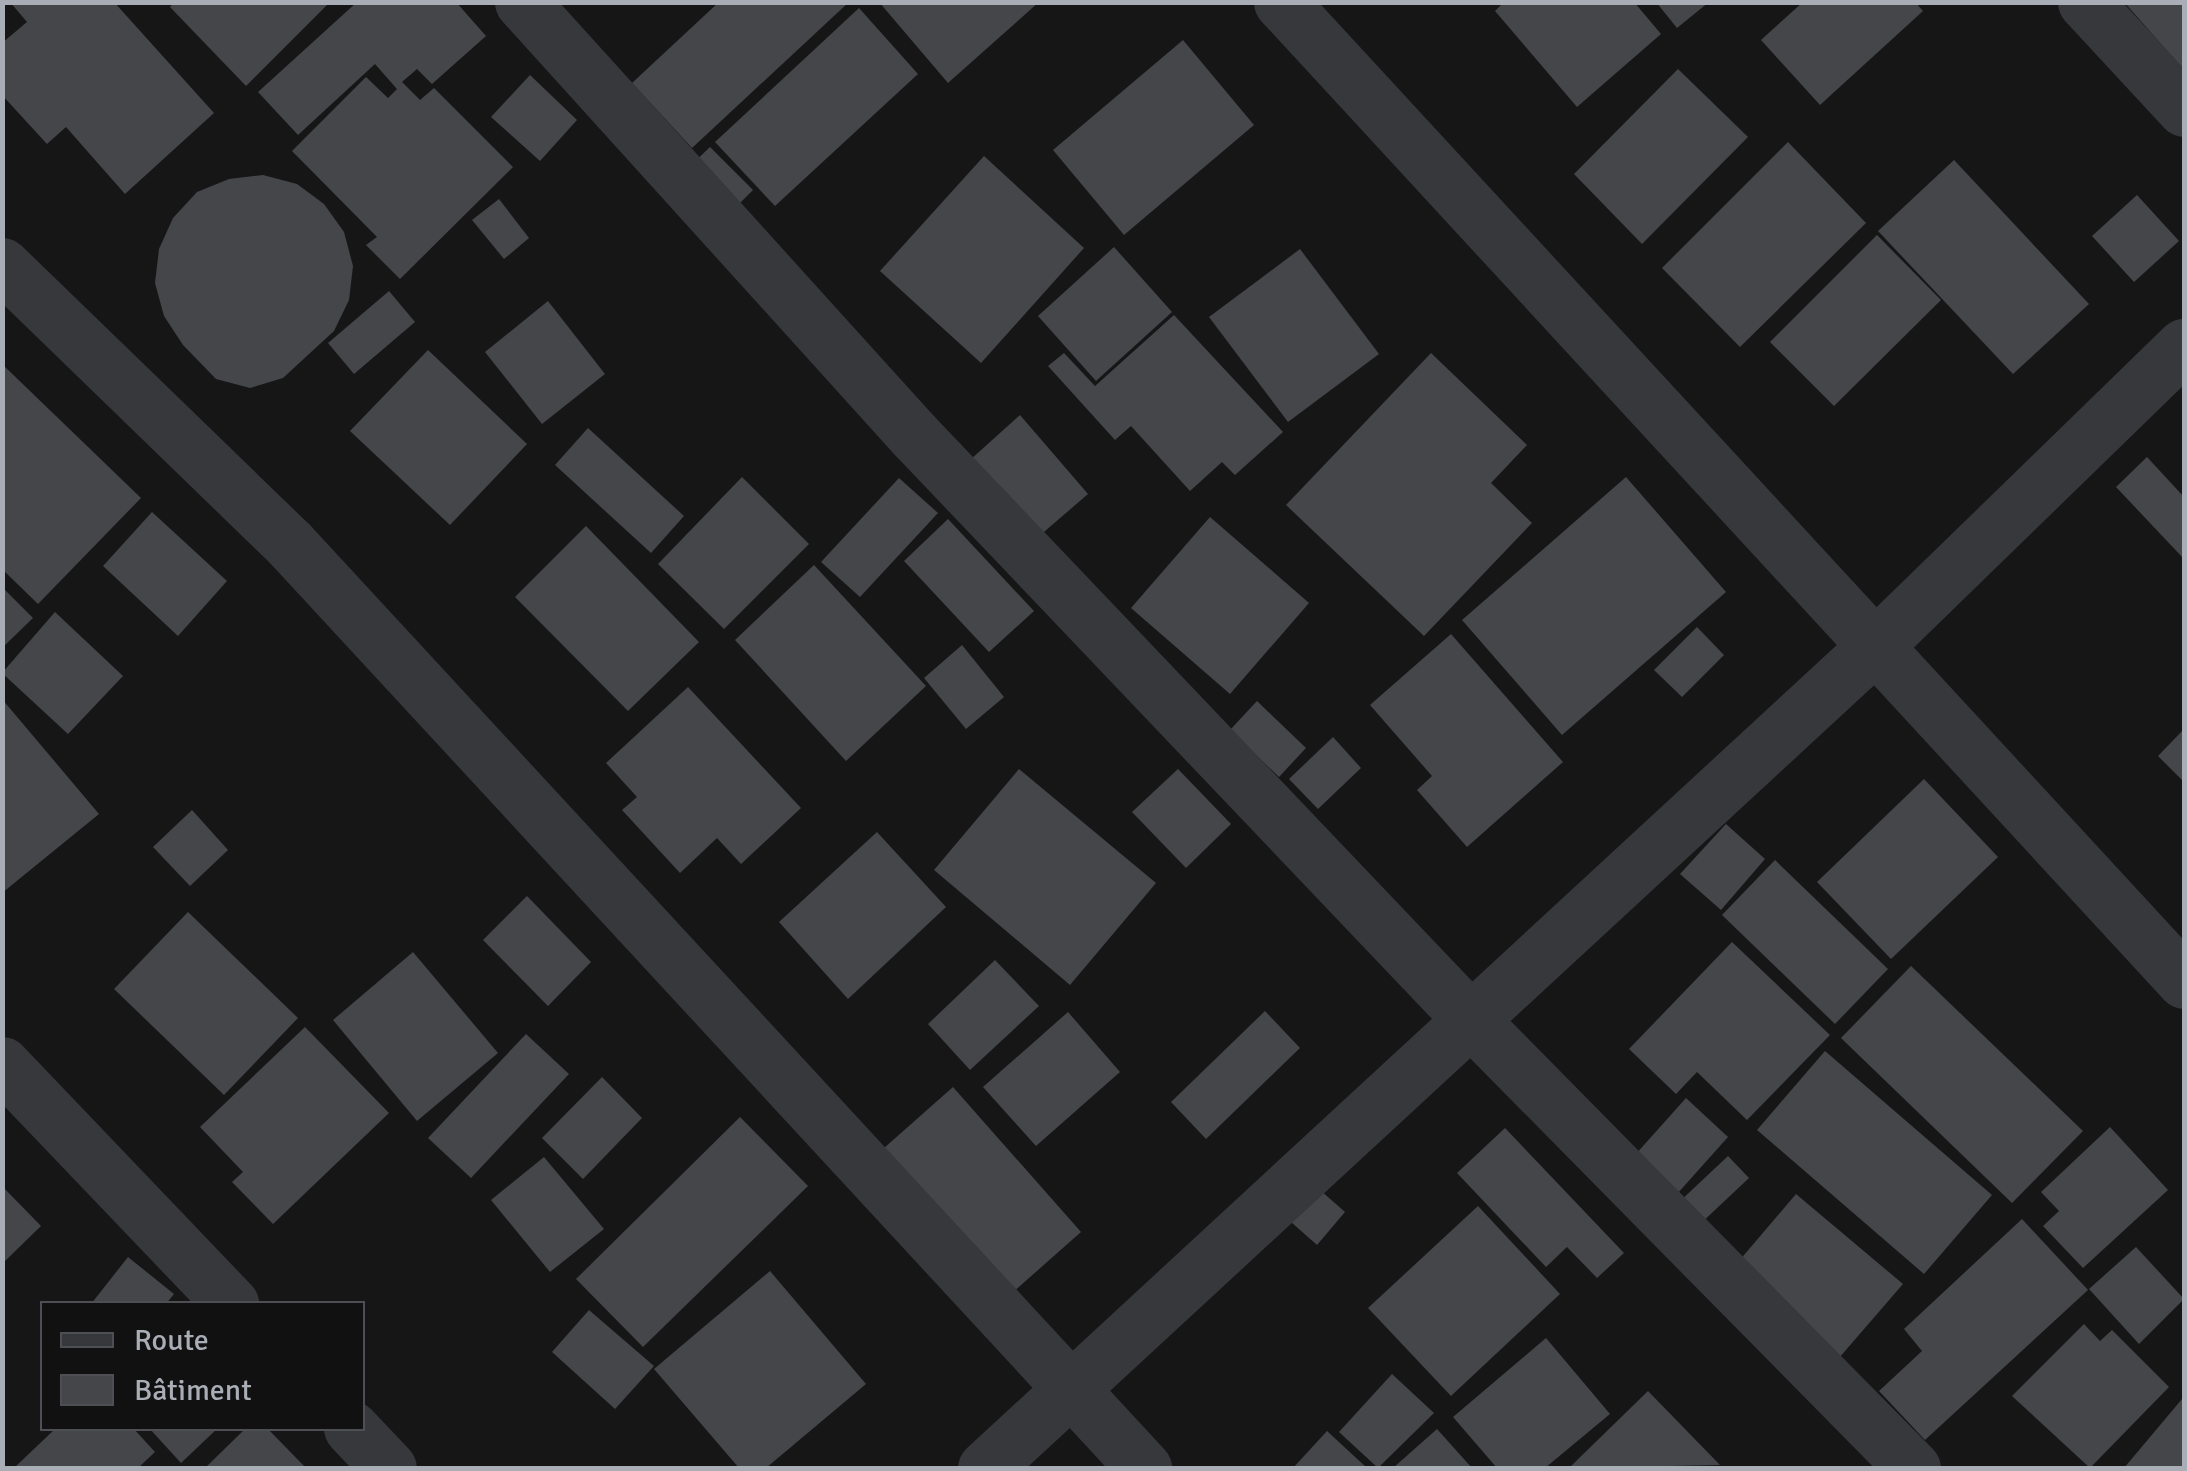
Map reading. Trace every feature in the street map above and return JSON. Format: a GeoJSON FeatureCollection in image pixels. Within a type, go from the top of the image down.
{"type":"FeatureCollection","features":[{"type":"Feature","properties":{"kind":"street"},"geometry":{"type":"LineString","coordinates":[[522,2],[913,434],[1472,1021],[1913,1468]]}},
{"type":"Feature","properties":{"kind":"street"},"geometry":{"type":"LineString","coordinates":[[1281,2],[2184,982]]}},
{"type":"Feature","properties":{"kind":"street"},"geometry":{"type":"LineString","coordinates":[[2084,2],[2184,109]]}},
{"type":"Feature","properties":{"kind":"street"},"geometry":{"type":"LineString","coordinates":[[2,264],[289,543],[1144,1468]]}},
{"type":"Feature","properties":{"kind":"street"},"geometry":{"type":"LineString","coordinates":[[985,1468],[1874,647],[2184,346]]}},
{"type":"Feature","properties":{"kind":"street"},"geometry":{"type":"LineString","coordinates":[[2,1064],[228,1301]]}},
{"type":"Feature","properties":{"kind":"street"},"geometry":{"type":"LineString","coordinates":[[354,1431],[389,1468]]}},
{"type":"Feature","properties":{"kind":"building"},"geometry":{"type":"Polygon","coordinates":[[[10,2],[114,2],[214,113],[125,194],[66,127],[47,144],[2,95],[2,43],[27,22],[10,2]]]}},
{"type":"Feature","properties":{"kind":"building"},"geometry":{"type":"Polygon","coordinates":[[[174,2],[330,2],[246,86],[170,7],[174,2]]]}},
{"type":"Feature","properties":{"kind":"building"},"geometry":{"type":"Polygon","coordinates":[[[357,2],[456,2],[486,36],[432,84],[417,69],[402,82],[420,100],[434,88],[513,167],[400,279],[366,245],[377,237],[292,151],[366,77],[388,98],[397,89],[375,64],[298,135],[258,92],[357,2]]]}},
{"type":"Feature","properties":{"kind":"building"},"geometry":{"type":"Polygon","coordinates":[[[719,2],[849,2],[692,148],[632,83],[719,2]]]}},
{"type":"Feature","properties":{"kind":"building"},"geometry":{"type":"Polygon","coordinates":[[[879,2],[1039,2],[948,83],[879,2]]]}},
{"type":"Feature","properties":{"kind":"building"},"geometry":{"type":"Polygon","coordinates":[[[1504,2],[1634,2],[1661,34],[1577,107],[1495,11],[1504,2]]]}},
{"type":"Feature","properties":{"kind":"building"},"geometry":{"type":"Polygon","coordinates":[[[1656,2],[1709,2],[1677,28],[1656,2]]]}},
{"type":"Feature","properties":{"kind":"building"},"geometry":{"type":"Polygon","coordinates":[[[1803,2],[1915,2],[1923,11],[1820,105],[1761,40],[1803,2]]]}},
{"type":"Feature","properties":{"kind":"building"},"geometry":{"type":"Polygon","coordinates":[[[2124,2],[2184,2],[2184,70],[2124,2]]]}},
{"type":"Feature","properties":{"kind":"building"},"geometry":{"type":"Polygon","coordinates":[[[859,8],[918,74],[775,206],[715,142],[859,8]]]}},
{"type":"Feature","properties":{"kind":"building"},"geometry":{"type":"Polygon","coordinates":[[[1183,40],[1254,125],[1124,235],[1053,150],[1183,40]]]}},
{"type":"Feature","properties":{"kind":"building"},"geometry":{"type":"Polygon","coordinates":[[[1678,69],[1748,137],[1642,244],[1574,174],[1678,69]]]}},
{"type":"Feature","properties":{"kind":"building"},"geometry":{"type":"Polygon","coordinates":[[[530,75],[577,120],[540,161],[491,117],[530,75]]]}},
{"type":"Feature","properties":{"kind":"building"},"geometry":{"type":"Polygon","coordinates":[[[1788,142],[1866,223],[1740,347],[1662,268],[1788,142]]]}},
{"type":"Feature","properties":{"kind":"building"},"geometry":{"type":"Polygon","coordinates":[[[710,147],[753,190],[730,213],[687,169],[710,147]]]}},
{"type":"Feature","properties":{"kind":"building"},"geometry":{"type":"Polygon","coordinates":[[[984,156],[1084,248],[981,363],[880,271],[984,156]]]}},
{"type":"Feature","properties":{"kind":"building"},"geometry":{"type":"Polygon","coordinates":[[[1954,160],[2089,304],[2013,374],[1878,231],[1954,160]]]}},
{"type":"Feature","properties":{"kind":"building"},"geometry":{"type":"Polygon","coordinates":[[[263,175],[297,184],[324,204],[344,232],[353,266],[349,300],[334,331],[283,378],[250,388],[216,379],[183,345],[164,316],[155,283],[159,249],[173,218],[197,192],[229,179],[263,175]]]}},
{"type":"Feature","properties":{"kind":"building"},"geometry":{"type":"Polygon","coordinates":[[[2137,195],[2179,241],[2134,282],[2092,236],[2137,195]]]}},
{"type":"Feature","properties":{"kind":"building"},"geometry":{"type":"Polygon","coordinates":[[[499,199],[529,238],[504,259],[472,220],[499,199]]]}},
{"type":"Feature","properties":{"kind":"building"},"geometry":{"type":"Polygon","coordinates":[[[1877,235],[1941,300],[1834,406],[1770,342],[1877,235]]]}},
{"type":"Feature","properties":{"kind":"building"},"geometry":{"type":"Polygon","coordinates":[[[1114,247],[1172,312],[1096,381],[1038,316],[1114,247]]]}},
{"type":"Feature","properties":{"kind":"building"},"geometry":{"type":"Polygon","coordinates":[[[1300,249],[1379,354],[1288,422],[1209,317],[1300,249]]]}},
{"type":"Feature","properties":{"kind":"building"},"geometry":{"type":"Polygon","coordinates":[[[389,291],[415,322],[354,374],[328,343],[389,291]]]}},
{"type":"Feature","properties":{"kind":"building"},"geometry":{"type":"Polygon","coordinates":[[[548,301],[605,374],[542,424],[485,352],[548,301]]]}},
{"type":"Feature","properties":{"kind":"building"},"geometry":{"type":"Polygon","coordinates":[[[1174,315],[1283,432],[1235,475],[1222,462],[1190,491],[1131,426],[1115,440],[1048,366],[1064,353],[1095,386],[1174,315]]]}},
{"type":"Feature","properties":{"kind":"building"},"geometry":{"type":"Polygon","coordinates":[[[428,350],[527,444],[450,525],[350,431],[428,350]]]}},
{"type":"Feature","properties":{"kind":"building"},"geometry":{"type":"Polygon","coordinates":[[[1431,353],[1527,445],[1491,483],[1532,523],[1424,636],[1286,505],[1431,353]]]}},
{"type":"Feature","properties":{"kind":"building"},"geometry":{"type":"Polygon","coordinates":[[[2,364],[141,498],[38,604],[2,569],[2,364]]]}},
{"type":"Feature","properties":{"kind":"building"},"geometry":{"type":"Polygon","coordinates":[[[1020,415],[1088,494],[1037,538],[970,460],[1020,415]]]}},
{"type":"Feature","properties":{"kind":"building"},"geometry":{"type":"Polygon","coordinates":[[[588,428],[684,516],[651,553],[555,465],[588,428]]]}},
{"type":"Feature","properties":{"kind":"building"},"geometry":{"type":"Polygon","coordinates":[[[2147,457],[2184,497],[2184,559],[2116,487],[2147,457]]]}},
{"type":"Feature","properties":{"kind":"building"},"geometry":{"type":"Polygon","coordinates":[[[742,477],[809,544],[724,629],[658,564],[742,477]]]}},
{"type":"Feature","properties":{"kind":"building"},"geometry":{"type":"Polygon","coordinates":[[[1626,477],[1726,592],[1562,735],[1462,620],[1626,477]]]}},
{"type":"Feature","properties":{"kind":"building"},"geometry":{"type":"Polygon","coordinates":[[[899,478],[938,513],[860,597],[821,562],[899,478]]]}},
{"type":"Feature","properties":{"kind":"building"},"geometry":{"type":"Polygon","coordinates":[[[152,512],[227,581],[178,636],[103,566],[152,512]]]}},
{"type":"Feature","properties":{"kind":"building"},"geometry":{"type":"Polygon","coordinates":[[[1210,517],[1309,603],[1230,694],[1131,608],[1210,517]]]}},
{"type":"Feature","properties":{"kind":"building"},"geometry":{"type":"Polygon","coordinates":[[[948,519],[1034,611],[989,652],[904,561],[948,519]]]}},
{"type":"Feature","properties":{"kind":"building"},"geometry":{"type":"Polygon","coordinates":[[[586,526],[699,642],[628,711],[515,597],[586,526]]]}},
{"type":"Feature","properties":{"kind":"building"},"geometry":{"type":"Polygon","coordinates":[[[814,565],[926,686],[846,761],[735,640],[814,565]]]}},
{"type":"Feature","properties":{"kind":"building"},"geometry":{"type":"Polygon","coordinates":[[[2,587],[33,618],[2,648],[2,587]]]}},
{"type":"Feature","properties":{"kind":"building"},"geometry":{"type":"Polygon","coordinates":[[[55,612],[123,676],[68,734],[2,673],[55,612]]]}},
{"type":"Feature","properties":{"kind":"building"},"geometry":{"type":"Polygon","coordinates":[[[1697,627],[1724,655],[1682,697],[1654,670],[1697,627]]]}},
{"type":"Feature","properties":{"kind":"building"},"geometry":{"type":"Polygon","coordinates":[[[1451,634],[1563,762],[1467,847],[1417,790],[1432,776],[1370,705],[1451,634]]]}},
{"type":"Feature","properties":{"kind":"building"},"geometry":{"type":"Polygon","coordinates":[[[962,645],[1004,697],[966,729],[924,678],[962,645]]]}},
{"type":"Feature","properties":{"kind":"building"},"geometry":{"type":"Polygon","coordinates":[[[688,687],[801,808],[741,864],[717,838],[680,873],[622,810],[637,797],[606,763],[688,687]]]}},
{"type":"Feature","properties":{"kind":"building"},"geometry":{"type":"Polygon","coordinates":[[[2,699],[99,814],[2,893],[2,699]]]}},
{"type":"Feature","properties":{"kind":"building"},"geometry":{"type":"Polygon","coordinates":[[[1257,701],[1306,748],[1279,777],[1230,730],[1257,701]]]}},
{"type":"Feature","properties":{"kind":"building"},"geometry":{"type":"Polygon","coordinates":[[[2184,729],[2184,782],[2158,756],[2184,729]]]}},
{"type":"Feature","properties":{"kind":"building"},"geometry":{"type":"Polygon","coordinates":[[[1333,737],[1361,768],[1318,809],[1289,779],[1333,737]]]}},
{"type":"Feature","properties":{"kind":"building"},"geometry":{"type":"Polygon","coordinates":[[[1019,769],[1156,883],[1070,985],[934,870],[1019,769]]]}},
{"type":"Feature","properties":{"kind":"building"},"geometry":{"type":"Polygon","coordinates":[[[1178,769],[1231,824],[1186,868],[1132,812],[1178,769]]]}},
{"type":"Feature","properties":{"kind":"building"},"geometry":{"type":"Polygon","coordinates":[[[1924,779],[1998,857],[1891,959],[1817,882],[1924,779]]]}},
{"type":"Feature","properties":{"kind":"building"},"geometry":{"type":"Polygon","coordinates":[[[192,810],[228,850],[190,886],[153,847],[192,810]]]}},
{"type":"Feature","properties":{"kind":"building"},"geometry":{"type":"Polygon","coordinates":[[[1726,824],[1765,859],[1721,910],[1680,874],[1726,824]]]}},
{"type":"Feature","properties":{"kind":"building"},"geometry":{"type":"Polygon","coordinates":[[[877,832],[946,907],[848,999],[779,922],[877,832]]]}},
{"type":"Feature","properties":{"kind":"building"},"geometry":{"type":"Polygon","coordinates":[[[1775,860],[1888,969],[1835,1024],[1722,915],[1775,860]]]}},
{"type":"Feature","properties":{"kind":"building"},"geometry":{"type":"Polygon","coordinates":[[[527,896],[591,962],[548,1006],[483,940],[527,896]]]}},
{"type":"Feature","properties":{"kind":"building"},"geometry":{"type":"Polygon","coordinates":[[[188,912],[298,1018],[224,1095],[114,989],[188,912]]]}},
{"type":"Feature","properties":{"kind":"building"},"geometry":{"type":"Polygon","coordinates":[[[1732,942],[1830,1035],[1747,1120],[1697,1072],[1676,1094],[1629,1049],[1732,942]]]}},
{"type":"Feature","properties":{"kind":"building"},"geometry":{"type":"Polygon","coordinates":[[[413,952],[498,1053],[417,1121],[333,1020],[413,952]]]}},
{"type":"Feature","properties":{"kind":"building"},"geometry":{"type":"Polygon","coordinates":[[[995,960],[1039,1006],[970,1070],[928,1024],[995,960]]]}},
{"type":"Feature","properties":{"kind":"building"},"geometry":{"type":"Polygon","coordinates":[[[1911,966],[2083,1131],[2012,1203],[1841,1038],[1911,966]]]}},
{"type":"Feature","properties":{"kind":"building"},"geometry":{"type":"Polygon","coordinates":[[[1265,1011],[1300,1048],[1206,1139],[1171,1102],[1265,1011]]]}},
{"type":"Feature","properties":{"kind":"building"},"geometry":{"type":"Polygon","coordinates":[[[1068,1012],[1120,1072],[1036,1146],[983,1087],[1068,1012]]]}},
{"type":"Feature","properties":{"kind":"building"},"geometry":{"type":"Polygon","coordinates":[[[305,1027],[389,1113],[273,1224],[232,1182],[243,1172],[200,1127],[305,1027]]]}},
{"type":"Feature","properties":{"kind":"building"},"geometry":{"type":"Polygon","coordinates":[[[526,1034],[569,1074],[471,1178],[428,1138],[526,1034]]]}},
{"type":"Feature","properties":{"kind":"building"},"geometry":{"type":"Polygon","coordinates":[[[1825,1051],[1992,1195],[1924,1274],[1757,1130],[1825,1051]]]}},
{"type":"Feature","properties":{"kind":"building"},"geometry":{"type":"Polygon","coordinates":[[[602,1077],[642,1118],[583,1179],[542,1138],[602,1077]]]}},
{"type":"Feature","properties":{"kind":"building"},"geometry":{"type":"Polygon","coordinates":[[[953,1087],[1081,1232],[1003,1301],[875,1156],[953,1087]]]}},
{"type":"Feature","properties":{"kind":"building"},"geometry":{"type":"Polygon","coordinates":[[[1686,1098],[1728,1137],[1677,1194],[1635,1155],[1686,1098]]]}},
{"type":"Feature","properties":{"kind":"building"},"geometry":{"type":"Polygon","coordinates":[[[740,1117],[808,1186],[643,1347],[576,1279],[740,1117]]]}},
{"type":"Feature","properties":{"kind":"building"},"geometry":{"type":"Polygon","coordinates":[[[2110,1127],[2168,1190],[2083,1268],[2043,1226],[2059,1211],[2041,1192],[2110,1127]]]}},
{"type":"Feature","properties":{"kind":"building"},"geometry":{"type":"Polygon","coordinates":[[[1505,1128],[1624,1253],[1597,1278],[1567,1247],[1546,1267],[1457,1173],[1505,1128]]]}},
{"type":"Feature","properties":{"kind":"building"},"geometry":{"type":"Polygon","coordinates":[[[1728,1156],[1749,1178],[1698,1226],[1677,1204],[1728,1156]]]}},
{"type":"Feature","properties":{"kind":"building"},"geometry":{"type":"Polygon","coordinates":[[[544,1157],[604,1229],[550,1272],[491,1200],[544,1157]]]}},
{"type":"Feature","properties":{"kind":"building"},"geometry":{"type":"Polygon","coordinates":[[[2,1186],[41,1226],[2,1264],[2,1186]]]}},
{"type":"Feature","properties":{"kind":"building"},"geometry":{"type":"Polygon","coordinates":[[[1320,1190],[1345,1212],[1317,1245],[1291,1222],[1320,1190]]]}},
{"type":"Feature","properties":{"kind":"building"},"geometry":{"type":"Polygon","coordinates":[[[1796,1194],[1903,1284],[1839,1358],[1733,1268],[1796,1194]]]}},
{"type":"Feature","properties":{"kind":"building"},"geometry":{"type":"Polygon","coordinates":[[[1478,1206],[1560,1294],[1451,1396],[1368,1308],[1478,1206]]]}},
{"type":"Feature","properties":{"kind":"building"},"geometry":{"type":"Polygon","coordinates":[[[2022,1219],[2088,1290],[1925,1440],[1879,1391],[1922,1351],[1904,1329],[2022,1219]]]}},
{"type":"Feature","properties":{"kind":"building"},"geometry":{"type":"Polygon","coordinates":[[[2136,1247],[2184,1299],[2139,1344],[2089,1289],[2136,1247]]]}},
{"type":"Feature","properties":{"kind":"building"},"geometry":{"type":"Polygon","coordinates":[[[128,1257],[174,1294],[168,1301],[93,1301],[128,1257]]]}},
{"type":"Feature","properties":{"kind":"building"},"geometry":{"type":"Polygon","coordinates":[[[770,1271],[866,1384],[766,1468],[739,1468],[654,1369],[770,1271]]]}},
{"type":"Feature","properties":{"kind":"building"},"geometry":{"type":"Polygon","coordinates":[[[589,1310],[654,1366],[615,1409],[552,1352],[589,1310]]]}},
{"type":"Feature","properties":{"kind":"building"},"geometry":{"type":"Polygon","coordinates":[[[2084,1324],[2100,1341],[2112,1330],[2169,1387],[2090,1468],[2012,1396],[2084,1324]]]}},
{"type":"Feature","properties":{"kind":"building"},"geometry":{"type":"Polygon","coordinates":[[[1546,1338],[1610,1414],[1545,1468],[1497,1468],[1453,1417],[1546,1338]]]}},
{"type":"Feature","properties":{"kind":"building"},"geometry":{"type":"Polygon","coordinates":[[[1392,1374],[1434,1413],[1378,1468],[1339,1432],[1392,1374]]]}},
{"type":"Feature","properties":{"kind":"building"},"geometry":{"type":"Polygon","coordinates":[[[1648,1391],[1720,1465],[1569,1468],[1648,1391]]]}},
{"type":"Feature","properties":{"kind":"building"},"geometry":{"type":"Polygon","coordinates":[[[2182,1399],[2184,1468],[2124,1468],[2182,1399]]]}},
{"type":"Feature","properties":{"kind":"building"},"geometry":{"type":"Polygon","coordinates":[[[1437,1429],[1472,1468],[1393,1468],[1437,1429]]]}},
{"type":"Feature","properties":{"kind":"building"},"geometry":{"type":"Polygon","coordinates":[[[53,1431],[136,1431],[155,1452],[138,1468],[14,1468],[53,1431]]]}},
{"type":"Feature","properties":{"kind":"building"},"geometry":{"type":"Polygon","coordinates":[[[152,1431],[215,1431],[181,1463],[152,1431]]]}},
{"type":"Feature","properties":{"kind":"building"},"geometry":{"type":"Polygon","coordinates":[[[243,1431],[270,1431],[306,1468],[205,1468],[243,1431]]]}},
{"type":"Feature","properties":{"kind":"building"},"geometry":{"type":"Polygon","coordinates":[[[1327,1431],[1367,1468],[1293,1468],[1327,1431]]]}}]}
